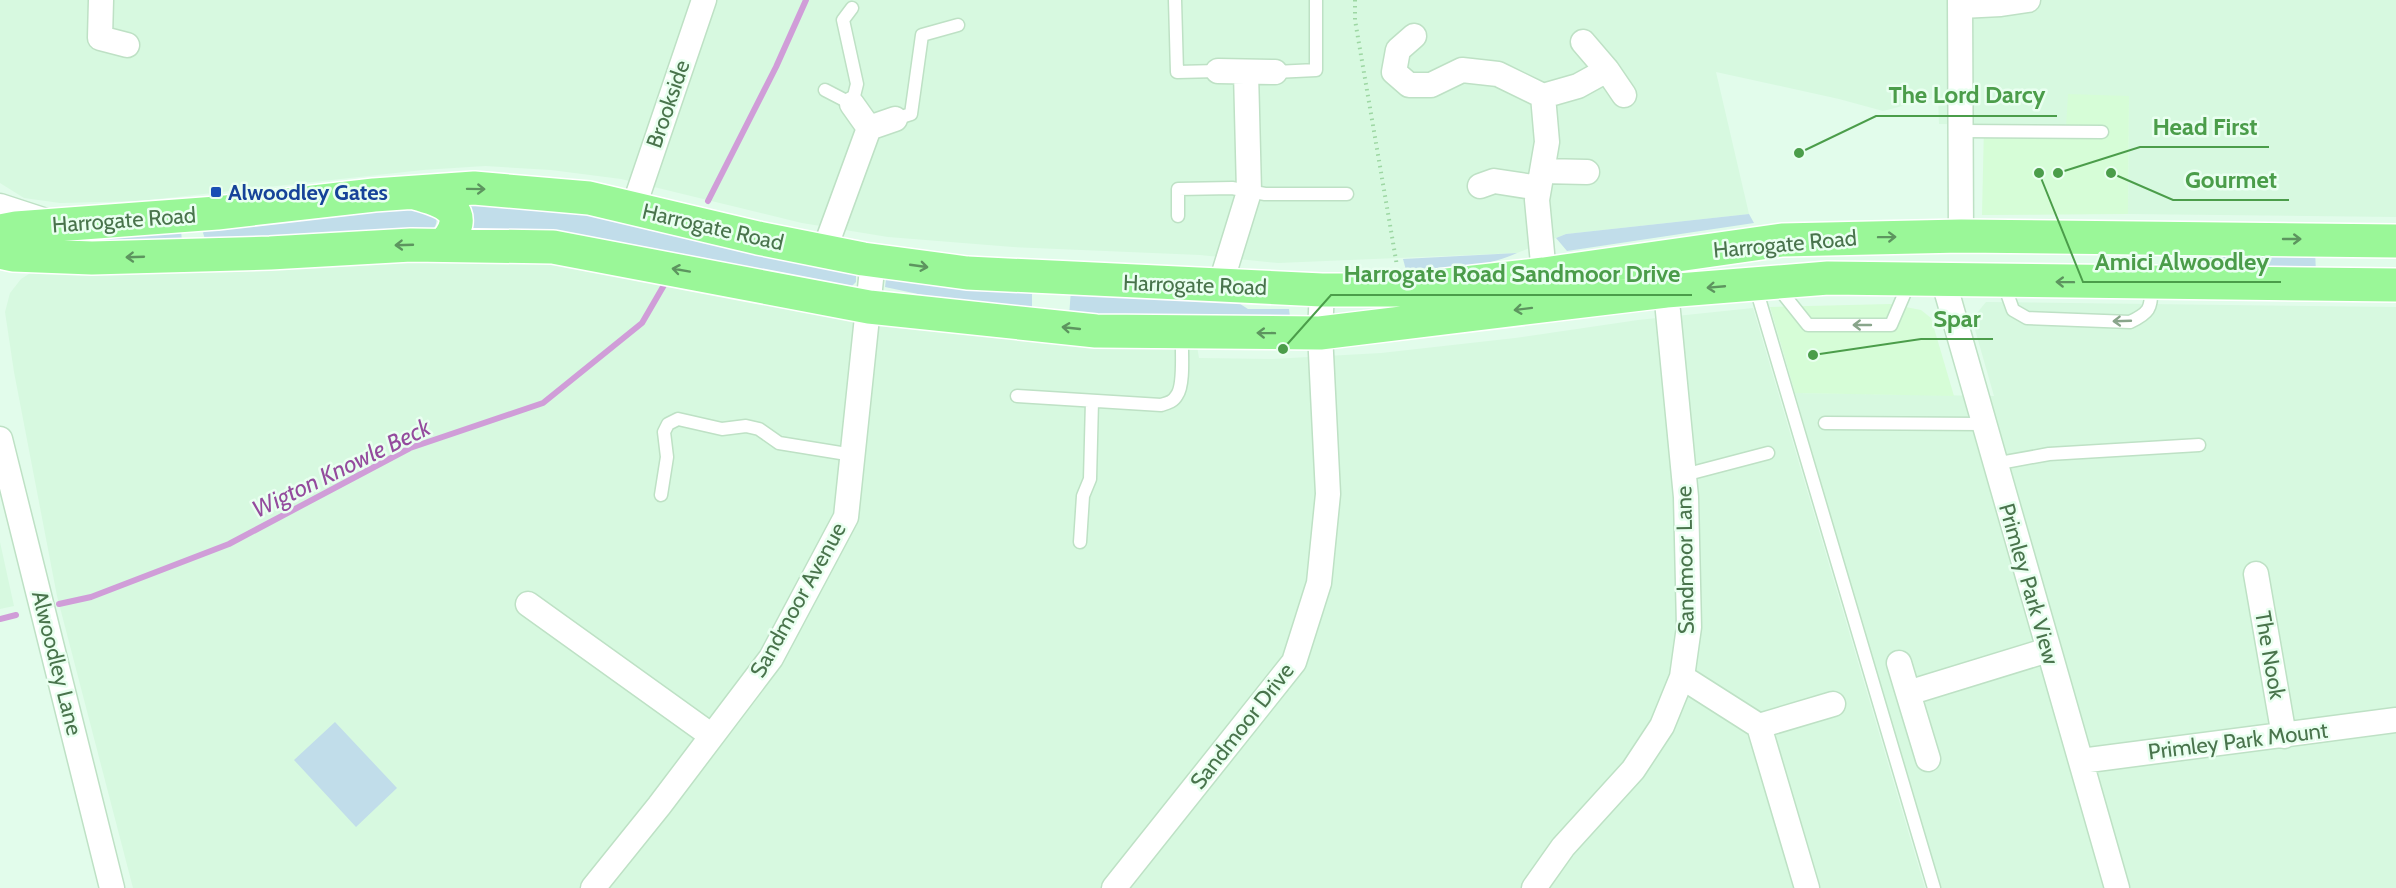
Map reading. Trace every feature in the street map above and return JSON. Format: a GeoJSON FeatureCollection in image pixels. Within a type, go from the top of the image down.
{"type":"FeatureCollection","features":[{"type":"Feature","properties":{"kind":"highway","name":"Harrogate Road"},"geometry":{"type":"LineString","coordinates":[[3,251],[66,225],[474,188],[589,198],[824,251],[967,273],[1322,290],[1402,290],[1544,274],[1782,240],[1961,236],[2396,241]]}},
{"type":"Feature","properties":{"kind":"highway"},"geometry":{"type":"LineString","coordinates":[[413,192],[441,200],[452,208],[456,223],[454,234],[444,245]]}},
{"type":"Feature","properties":{"kind":"highway"},"geometry":{"type":"LineString","coordinates":[[189,215],[194,255]]}},
{"type":"Feature","properties":{"kind":"highway"},"geometry":{"type":"LineString","coordinates":[[2043,237],[2066,255],[2136,257],[2151,265],[2152,282]]}},
{"type":"Feature","properties":{"kind":"highway"},"geometry":{"type":"LineString","coordinates":[[1782,240],[1790,258],[1807,262],[1908,264],[1942,279]]}},
{"type":"Feature","properties":{"kind":"highway"},"geometry":{"type":"LineString","coordinates":[[2331,240],[2331,262],[2337,271],[2396,272]]}},
{"type":"Feature","properties":{"kind":"highway","name":"Harrogate Road"},"geometry":{"type":"LineString","coordinates":[[3,251],[92,258],[411,245],[553,247],[869,306],[1096,331],[1320,333],[1666,291],[1828,278],[2396,285]]}},
{"type":"Feature","properties":{"kind":"street"},"geometry":{"type":"LineString","coordinates":[[101,0],[100,38],[127,45]]}},
{"type":"Feature","properties":{"kind":"street","name":"Brookside"},"geometry":{"type":"LineString","coordinates":[[633,208],[704,0]]}},
{"type":"Feature","properties":{"kind":"street"},"geometry":{"type":"LineString","coordinates":[[1961,236],[1960,3],[2001,4],[2028,0]]}},
{"type":"Feature","properties":{"kind":"street"},"geometry":{"type":"LineString","coordinates":[[1414,36],[1398,50],[1394,72],[1409,85],[1431,85],[1462,70],[1491,68],[1498,74],[1531,88],[1578,86],[1606,70]]}},
{"type":"Feature","properties":{"kind":"street"},"geometry":{"type":"LineString","coordinates":[[1583,42],[1624,95]]}},
{"type":"Feature","properties":{"kind":"street"},"geometry":{"type":"LineString","coordinates":[[1218,71],[1275,72]]}},
{"type":"Feature","properties":{"kind":"street"},"geometry":{"type":"LineString","coordinates":[[1220,286],[1249,192],[1246,72]]}},
{"type":"Feature","properties":{"kind":"street"},"geometry":{"type":"LineString","coordinates":[[1531,88],[1547,142],[1537,200],[1544,274]]}},
{"type":"Feature","properties":{"kind":"street"},"geometry":{"type":"LineString","coordinates":[[852,104],[869,128]]}},
{"type":"Feature","properties":{"kind":"street"},"geometry":{"type":"LineString","coordinates":[[869,128],[895,119]]}},
{"type":"Feature","properties":{"kind":"street"},"geometry":{"type":"LineString","coordinates":[[824,251],[869,128]]}},
{"type":"Feature","properties":{"kind":"street"},"geometry":{"type":"LineString","coordinates":[[1480,186],[1494,181],[1540,179],[1587,171]]}},
{"type":"Feature","properties":{"kind":"street"},"geometry":{"type":"LineString","coordinates":[[0,206],[36,219],[66,225]]}},
{"type":"Feature","properties":{"kind":"street","name":"Sandmoor Avenue"},"geometry":{"type":"LineString","coordinates":[[593,888],[771,658],[846,517],[873,260]]}},
{"type":"Feature","properties":{"kind":"street","name":"Primley Park View"},"geometry":{"type":"LineString","coordinates":[[1942,279],[2117,888]]}},
{"type":"Feature","properties":{"kind":"street","name":"Sandmoor Drive"},"geometry":{"type":"LineString","coordinates":[[1114,888],[1294,662],[1319,583],[1329,494],[1320,333],[1322,290]]}},
{"type":"Feature","properties":{"kind":"street","name":"Sandmoor Lane"},"geometry":{"type":"LineString","coordinates":[[1534,888],[1563,847],[1633,770],[1662,726],[1682,677],[1689,627],[1684,475],[1666,291]]}},
{"type":"Feature","properties":{"kind":"street","name":"Alwoodley Lane"},"geometry":{"type":"LineString","coordinates":[[0,439],[3,464],[112,888]]}},
{"type":"Feature","properties":{"kind":"street","name":"The Nook"},"geometry":{"type":"LineString","coordinates":[[2256,574],[2284,736]]}},
{"type":"Feature","properties":{"kind":"street"},"geometry":{"type":"LineString","coordinates":[[528,604],[712,736]]}},
{"type":"Feature","properties":{"kind":"street"},"geometry":{"type":"LineString","coordinates":[[1908,693],[2048,650]]}},
{"type":"Feature","properties":{"kind":"street"},"geometry":{"type":"LineString","coordinates":[[1899,663],[1928,759]]}},
{"type":"Feature","properties":{"kind":"street"},"geometry":{"type":"LineString","coordinates":[[1682,677],[1759,726],[1807,888]]}},
{"type":"Feature","properties":{"kind":"street"},"geometry":{"type":"LineString","coordinates":[[1759,726],[1833,704]]}},
{"type":"Feature","properties":{"kind":"street","name":"Primley Park Mount"},"geometry":{"type":"LineString","coordinates":[[2080,761],[2396,720]]}},
{"type":"Feature","properties":{"kind":"lane"},"geometry":{"type":"LineString","coordinates":[[1175,0],[1177,72],[1218,71]]}},
{"type":"Feature","properties":{"kind":"lane"},"geometry":{"type":"LineString","coordinates":[[1275,72],[1316,70],[1316,0]]}},
{"type":"Feature","properties":{"kind":"lane"},"geometry":{"type":"LineString","coordinates":[[825,90],[852,104],[857,84],[843,20],[852,8]]}},
{"type":"Feature","properties":{"kind":"lane"},"geometry":{"type":"LineString","coordinates":[[895,119],[911,114],[922,35],[958,25]]}},
{"type":"Feature","properties":{"kind":"lane"},"geometry":{"type":"LineString","coordinates":[[1961,131],[2102,132]]}},
{"type":"Feature","properties":{"kind":"lane"},"geometry":{"type":"LineString","coordinates":[[1178,216],[1178,189],[1232,188],[1249,192],[1347,194]]}},
{"type":"Feature","properties":{"kind":"lane"},"geometry":{"type":"LineString","coordinates":[[1764,283],[1808,325],[1891,325],[1910,279]]}},
{"type":"Feature","properties":{"kind":"lane"},"geometry":{"type":"LineString","coordinates":[[1764,283],[1934,888]]}},
{"type":"Feature","properties":{"kind":"lane"},"geometry":{"type":"LineString","coordinates":[[1017,396],[1161,405],[1171,402],[1178,394],[1180,383],[1182,332]]}},
{"type":"Feature","properties":{"kind":"lane"},"geometry":{"type":"LineString","coordinates":[[1080,542],[1083,496],[1090,479],[1092,401]]}},
{"type":"Feature","properties":{"kind":"lane"},"geometry":{"type":"LineString","coordinates":[[661,495],[667,457],[664,432],[669,424],[678,419],[722,429],[746,426],[759,429],[779,442],[853,455]]}},
{"type":"Feature","properties":{"kind":"lane"},"geometry":{"type":"LineString","coordinates":[[1826,423],[1983,424]]}},
{"type":"Feature","properties":{"kind":"lane"},"geometry":{"type":"LineString","coordinates":[[1994,464],[2049,454],[2199,445]]}},
{"type":"Feature","properties":{"kind":"lane"},"geometry":{"type":"LineString","coordinates":[[1684,475],[1768,453]]}},
{"type":"Feature","properties":{"kind":"path"},"geometry":{"type":"LineString","coordinates":[[1355,0],[1355,20],[1402,290]]}},
{"type":"Feature","properties":{"kind":"shaded area"},"geometry":{"type":"Polygon","coordinates":[[[0,0],[2396,0],[2396,217],[2128,214],[2129,96],[2066,126],[1939,124],[1938,97],[1883,111],[1716,72],[1749,214],[1566,234],[1517,253],[1278,263],[1200,255],[1013,247],[888,237],[802,223],[621,179],[551,170],[485,166],[423,170],[140,201],[60,203],[24,198],[0,183],[0,0]]]}},
{"type":"Feature","properties":{"kind":"shaded area"},"geometry":{"type":"Polygon","coordinates":[[[2068,94],[2129,96],[2128,214],[1982,215],[1984,125],[2066,126],[2068,94]]]}},
{"type":"Feature","properties":{"kind":"shaded area"},"geometry":{"type":"Polygon","coordinates":[[[468,199],[544,203],[856,273],[856,282],[848,290],[471,234],[471,211],[468,199]]]}},
{"type":"Feature","properties":{"kind":"shaded area"},"geometry":{"type":"Polygon","coordinates":[[[427,207],[433,212],[437,221],[431,231],[205,239],[203,233],[205,229],[211,227],[427,207]]]}},
{"type":"Feature","properties":{"kind":"shaded area"},"geometry":{"type":"Polygon","coordinates":[[[1749,214],[1754,223],[1567,251],[1556,238],[1566,234],[1749,214]]]}},
{"type":"Feature","properties":{"kind":"shaded area"},"geometry":{"type":"Polygon","coordinates":[[[181,230],[182,242],[5,244],[181,230]]]}},
{"type":"Feature","properties":{"kind":"shaded area"},"geometry":{"type":"Polygon","coordinates":[[[2179,250],[2315,250],[2316,273],[2180,272],[2179,250]]]}},
{"type":"Feature","properties":{"kind":"shaded area"},"geometry":{"type":"Polygon","coordinates":[[[1517,253],[1491,262],[1448,268],[1406,270],[1403,259],[1517,253]]]}},
{"type":"Feature","properties":{"kind":"shaded area"},"geometry":{"type":"Polygon","coordinates":[[[552,258],[1197,346],[1199,358],[1272,359],[1381,353],[1515,338],[1638,320],[1753,308],[1925,888],[133,888],[57,596],[14,372],[5,312],[10,293],[21,279],[35,270],[552,258]]]}},
{"type":"Feature","properties":{"kind":"shaded area"},"geometry":{"type":"Polygon","coordinates":[[[898,275],[1032,287],[1032,314],[998,311],[885,287],[886,279],[898,275]]]}},
{"type":"Feature","properties":{"kind":"shaded area"},"geometry":{"type":"Polygon","coordinates":[[[1071,289],[1234,300],[1248,309],[1289,309],[1290,317],[1069,317],[1071,289]]]}},
{"type":"Feature","properties":{"kind":"shaded area"},"geometry":{"type":"Polygon","coordinates":[[[1986,302],[2396,307],[2396,888],[1937,888],[1795,393],[1994,396],[1972,319],[1986,302]]]}},
{"type":"Feature","properties":{"kind":"shaded area"},"geometry":{"type":"Polygon","coordinates":[[[1890,304],[1921,310],[1931,318],[1954,396],[1795,393],[1770,307],[1890,304]]]}},
{"type":"Feature","properties":{"kind":"shaded area"},"geometry":{"type":"Polygon","coordinates":[[[0,542],[14,606],[0,609],[0,542]]]}},
{"type":"Feature","properties":{"kind":"shaded area"},"geometry":{"type":"Polygon","coordinates":[[[335,722],[397,788],[356,827],[294,760],[335,722]]]}},
{"type":"Feature","properties":{"kind":"waterway","name":"Wigton Knowle Beck"},"geometry":{"type":"LineString","coordinates":[[708,201],[776,67],[806,0]]}},
{"type":"Feature","properties":{"kind":"waterway","name":"Wigton Knowle Beck"},"geometry":{"type":"LineString","coordinates":[[59,604],[91,597],[229,544],[410,448],[543,403],[642,323],[667,280]]}},
{"type":"Feature","properties":{"kind":"waterway","name":"Wigton Knowle Beck"},"geometry":{"type":"LineString","coordinates":[[0,619],[16,615]]}},
{"type":"Feature","properties":{"kind":"place","name":"The Lord Darcy"},"geometry":{"type":"Point","coordinates":[1799,153]}},
{"type":"Feature","properties":{"kind":"place","name":"Amici Alwoodley"},"geometry":{"type":"Point","coordinates":[2039,173]}},
{"type":"Feature","properties":{"kind":"place","name":"Head First"},"geometry":{"type":"Point","coordinates":[2058,173]}},
{"type":"Feature","properties":{"kind":"place","name":"Gourmet"},"geometry":{"type":"Point","coordinates":[2111,173]}},
{"type":"Feature","properties":{"kind":"place","name":"Alwoodley Gates"},"geometry":{"type":"Point","coordinates":[216,192]}},
{"type":"Feature","properties":{"kind":"place","name":"Harrogate Road Sandmoor Drive"},"geometry":{"type":"Point","coordinates":[1283,349]}},
{"type":"Feature","properties":{"kind":"place","name":"Spar"},"geometry":{"type":"Point","coordinates":[1813,355]}}]}
